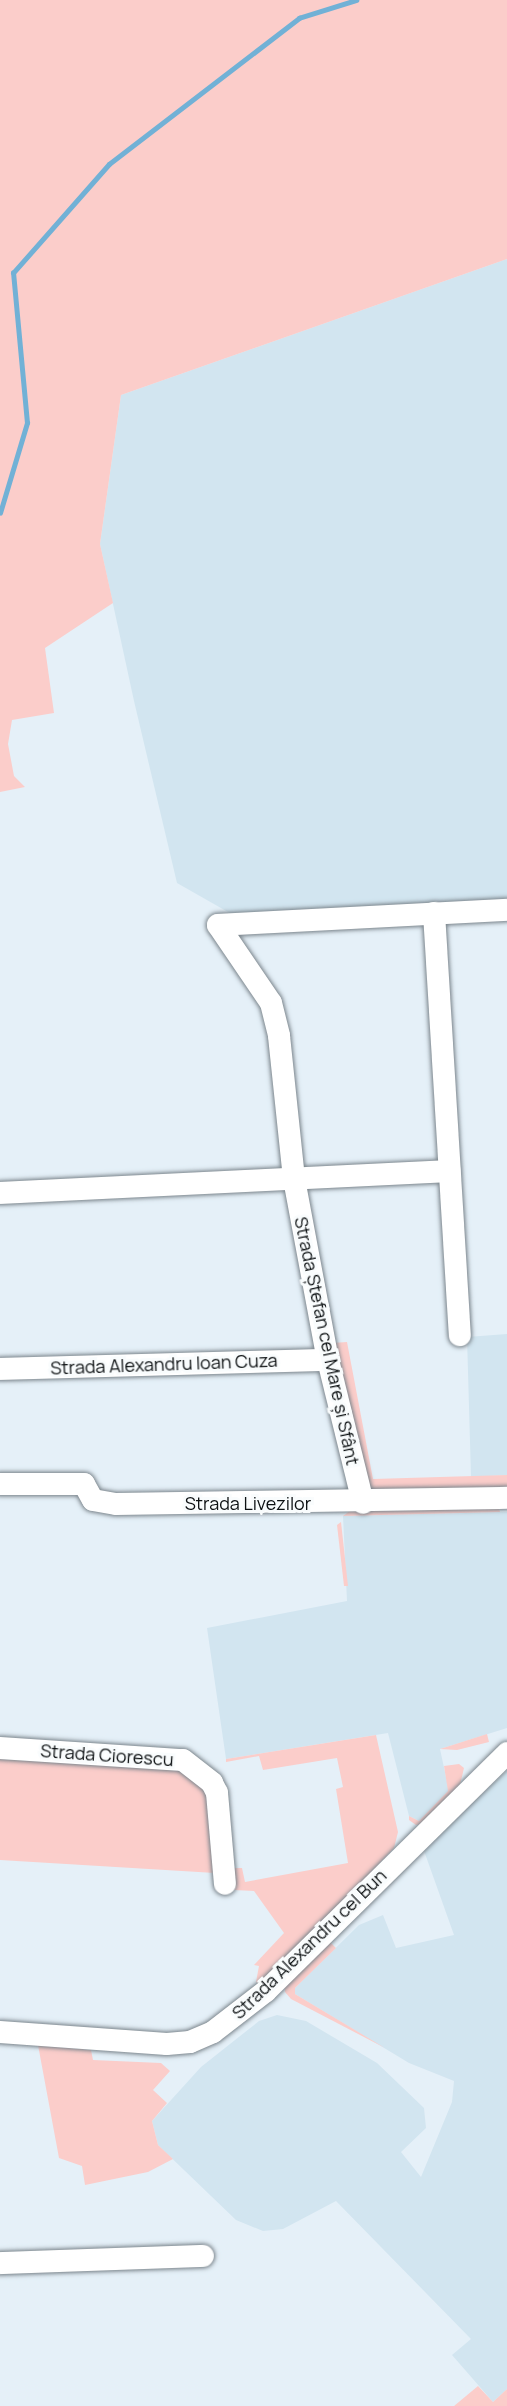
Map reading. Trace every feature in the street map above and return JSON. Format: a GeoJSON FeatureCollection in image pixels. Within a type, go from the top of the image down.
{"type":"FeatureCollection","features":[{"type":"Feature","properties":{"kind":"street"},"geometry":{"type":"LineString","coordinates":[[460,1335],[448,1171],[434,912],[507,910]]}},
{"type":"Feature","properties":{"kind":"street","name":"Strada Ștefan cel Mare și Sfânt"},"geometry":{"type":"LineString","coordinates":[[363,1503],[328,1359],[294,1179],[279,1036],[271,1003],[218,925],[434,912]]}},
{"type":"Feature","properties":{"kind":"street"},"geometry":{"type":"LineString","coordinates":[[0,1193],[448,1171]]}},
{"type":"Feature","properties":{"kind":"street","name":"Strada Alexandru Ioan Cuza"},"geometry":{"type":"LineString","coordinates":[[0,1369],[328,1359]]}},
{"type":"Feature","properties":{"kind":"street","name":"Strada Livezilor"},"geometry":{"type":"LineString","coordinates":[[0,1484],[84,1484],[98,1503],[363,1503],[507,1498]]}},
{"type":"Feature","properties":{"kind":"street","name":"Strada Ciorescu"},"geometry":{"type":"LineString","coordinates":[[0,1748],[183,1760],[213,1783],[217,1793],[225,1884]]}},
{"type":"Feature","properties":{"kind":"street","name":"Strada Alexandru cel Bun"},"geometry":{"type":"LineString","coordinates":[[0,2032],[167,2044],[190,2042],[213,2032],[266,1991],[507,1752]]}},
{"type":"Feature","properties":{"kind":"street"},"geometry":{"type":"LineString","coordinates":[[0,2263],[203,2256]]}},
{"type":"Feature","properties":{"kind":"shaded area"},"geometry":{"type":"Polygon","coordinates":[[[0,0],[507,0],[507,259],[121,395],[100,544],[113,603],[45,648],[54,713],[12,720],[8,744],[14,776],[25,787],[0,792],[0,0]]]}},
{"type":"Feature","properties":{"kind":"shaded area"},"geometry":{"type":"Polygon","coordinates":[[[507,259],[507,904],[235,916],[177,883],[134,701],[100,544],[121,395],[507,259]]]}},
{"type":"Feature","properties":{"kind":"shaded area"},"geometry":{"type":"Polygon","coordinates":[[[507,1334],[507,1475],[471,1477],[467,1337],[507,1334]]]}},
{"type":"Feature","properties":{"kind":"shaded area"},"geometry":{"type":"Polygon","coordinates":[[[347,1342],[373,1479],[507,1475],[507,1493],[383,1498],[367,1486],[332,1343],[347,1342]]]}},
{"type":"Feature","properties":{"kind":"shaded area"},"geometry":{"type":"Polygon","coordinates":[[[498,1505],[500,1512],[343,1516],[351,1510],[498,1505]]]}},
{"type":"Feature","properties":{"kind":"shaded area"},"geometry":{"type":"Polygon","coordinates":[[[507,1512],[507,1728],[440,1749],[449,1791],[419,1821],[409,1816],[388,1733],[226,1759],[207,1628],[347,1601],[343,1516],[507,1512]]]}},
{"type":"Feature","properties":{"kind":"shaded area"},"geometry":{"type":"Polygon","coordinates":[[[341,1522],[348,1586],[344,1586],[337,1525],[341,1522]]]}},
{"type":"Feature","properties":{"kind":"shaded area"},"geometry":{"type":"Polygon","coordinates":[[[487,1734],[489,1742],[457,1750],[440,1749],[487,1734]]]}},
{"type":"Feature","properties":{"kind":"shaded area"},"geometry":{"type":"Polygon","coordinates":[[[376,1735],[398,1832],[394,1848],[262,1987],[256,1982],[259,1966],[254,1965],[284,1933],[254,1891],[234,1890],[232,1868],[242,1868],[245,1882],[348,1863],[336,1789],[343,1787],[337,1758],[263,1770],[259,1756],[226,1762],[226,1759],[376,1735]]]}},
{"type":"Feature","properties":{"kind":"shaded area"},"geometry":{"type":"Polygon","coordinates":[[[0,1759],[181,1767],[209,1785],[215,1873],[0,1860],[0,1759]]]}},
{"type":"Feature","properties":{"kind":"shaded area"},"geometry":{"type":"Polygon","coordinates":[[[459,1764],[464,1768],[460,1785],[422,1824],[416,1825],[409,1820],[409,1816],[419,1821],[448,1791],[444,1766],[459,1764]]]}},
{"type":"Feature","properties":{"kind":"shaded area"},"geometry":{"type":"Polygon","coordinates":[[[507,1771],[507,2389],[493,2402],[452,2355],[471,2339],[336,2201],[283,2229],[263,2231],[236,2220],[158,2145],[152,2121],[201,2067],[259,2021],[277,2015],[306,2021],[377,2063],[424,2108],[426,2128],[401,2152],[421,2177],[452,2102],[454,2081],[409,2063],[295,1994],[295,1988],[359,1925],[383,1915],[396,1948],[454,1935],[423,1848],[507,1771]]]}},
{"type":"Feature","properties":{"kind":"shaded area"},"geometry":{"type":"Polygon","coordinates":[[[327,1939],[336,1948],[295,1988],[295,1994],[385,2048],[291,1999],[285,1992],[284,1983],[327,1939]]]}},
{"type":"Feature","properties":{"kind":"shaded area"},"geometry":{"type":"Polygon","coordinates":[[[38,2045],[91,2050],[93,2060],[161,2063],[170,2071],[153,2090],[167,2103],[152,2121],[158,2145],[173,2159],[148,2172],[85,2185],[82,2166],[59,2158],[38,2045]]]}},
{"type":"Feature","properties":{"kind":"shaded area"},"geometry":{"type":"Polygon","coordinates":[[[478,2386],[493,2402],[507,2389],[507,2406],[454,2406],[478,2386]]]}},
{"type":"Feature","properties":{"kind":"waterway"},"geometry":{"type":"LineString","coordinates":[[0,513],[27,423],[13,273],[109,164],[299,18],[356,0]]}}]}
